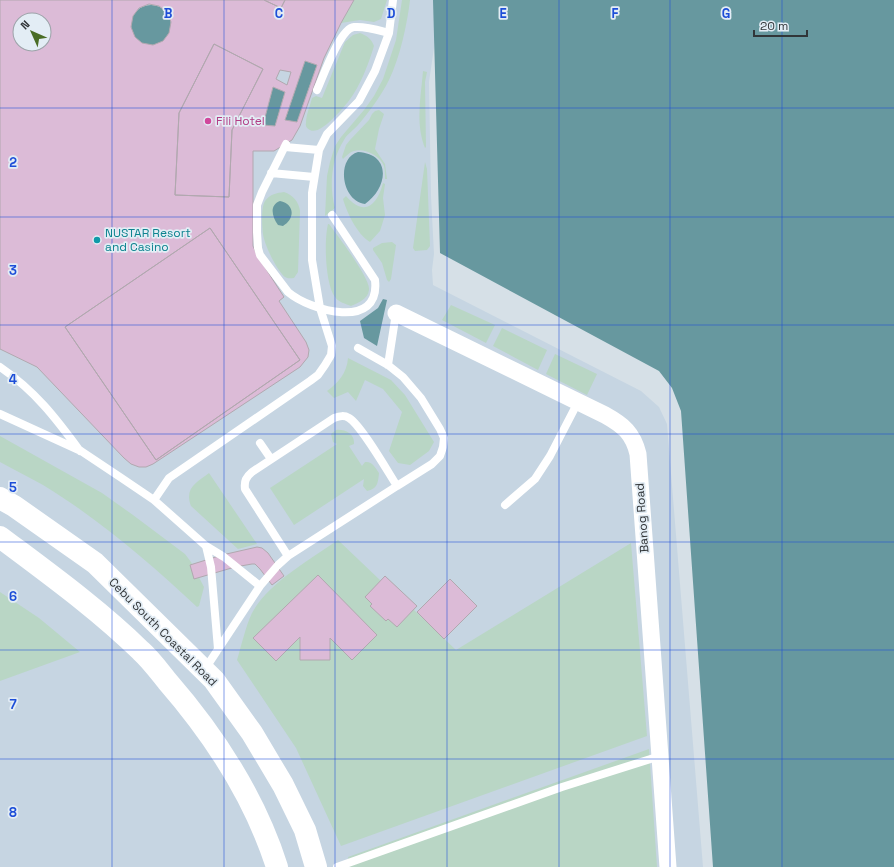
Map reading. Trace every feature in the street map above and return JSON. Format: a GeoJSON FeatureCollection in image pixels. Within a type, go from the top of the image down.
{"type":"FeatureCollection","features":[{"type":"Feature","properties":{"kind":"highway","name":"Cebu South Coastal Road"},"geometry":{"type":"LineString","coordinates":[[0,498],[14,506],[95,563],[214,680],[252,733],[283,785],[305,830],[316,867]]}},
{"type":"Feature","properties":{"kind":"highway"},"geometry":{"type":"LineString","coordinates":[[0,537],[72,591],[142,651],[183,699],[222,753],[252,803],[277,867]]}},
{"type":"Feature","properties":{"kind":"street","name":"Banog Road"},"geometry":{"type":"LineString","coordinates":[[396,313],[619,423],[629,432],[635,444],[637,449],[668,867]]}},
{"type":"Feature","properties":{"kind":"lane"},"geometry":{"type":"LineString","coordinates":[[154,500],[169,478],[318,375],[331,355],[332,346],[320,308],[312,260],[312,193],[314,177],[319,150],[327,134],[359,101],[375,71],[388,33],[393,0]]}},
{"type":"Feature","properties":{"kind":"lane"},"geometry":{"type":"LineString","coordinates":[[317,90],[343,34],[348,29],[354,27],[370,28],[388,33]]}},
{"type":"Feature","properties":{"kind":"lane"},"geometry":{"type":"LineString","coordinates":[[319,150],[286,145],[271,173],[257,205],[258,248],[260,255],[288,292],[293,296],[320,308],[344,313],[356,312],[365,308],[374,298],[376,288],[375,280],[332,215]]}},
{"type":"Feature","properties":{"kind":"lane"},"geometry":{"type":"LineString","coordinates":[[271,173],[314,177]]}},
{"type":"Feature","properties":{"kind":"lane"},"geometry":{"type":"LineString","coordinates":[[388,365],[396,313]]}},
{"type":"Feature","properties":{"kind":"lane"},"geometry":{"type":"LineString","coordinates":[[204,670],[260,586],[278,565],[288,556],[432,464],[440,456],[444,438],[421,398],[403,377],[388,365],[358,348]]}},
{"type":"Feature","properties":{"kind":"lane"},"geometry":{"type":"LineString","coordinates":[[0,367],[27,387],[49,410],[81,452]]}},
{"type":"Feature","properties":{"kind":"lane"},"geometry":{"type":"LineString","coordinates":[[506,505],[535,479],[550,456],[578,402]]}},
{"type":"Feature","properties":{"kind":"lane"},"geometry":{"type":"LineString","coordinates":[[0,414],[81,452],[154,500],[206,546],[224,557],[260,586]]}},
{"type":"Feature","properties":{"kind":"lane"},"geometry":{"type":"LineString","coordinates":[[288,556],[245,488],[244,482],[247,476],[252,472],[334,418],[341,416],[348,417],[359,427],[397,486]]}},
{"type":"Feature","properties":{"kind":"lane"},"geometry":{"type":"LineString","coordinates":[[260,443],[271,459]]}},
{"type":"Feature","properties":{"kind":"lane"},"geometry":{"type":"LineString","coordinates":[[206,546],[211,567],[218,649]]}},
{"type":"Feature","properties":{"kind":"lane"},"geometry":{"type":"LineString","coordinates":[[337,867],[562,787],[660,756]]}},
{"type":"Feature","properties":{"kind":"shaded area"},"geometry":{"type":"Polygon","coordinates":[[[0,0],[441,0],[429,82],[431,196],[434,254],[432,270],[433,285],[641,391],[659,407],[667,424],[703,867],[0,867],[0,0]]]}},
{"type":"Feature","properties":{"kind":"green space"},"geometry":{"type":"Polygon","coordinates":[[[354,0],[387,0],[381,19],[374,22],[360,20],[341,23],[354,0]]]}},
{"type":"Feature","properties":{"kind":"green space"},"geometry":{"type":"Polygon","coordinates":[[[402,0],[410,0],[400,51],[389,80],[379,98],[362,120],[345,138],[336,156],[332,173],[332,191],[335,208],[325,216],[327,176],[335,146],[364,110],[374,96],[383,79],[396,40],[402,0]]]}},
{"type":"Feature","properties":{"kind":"green space"},"geometry":{"type":"Polygon","coordinates":[[[360,33],[372,41],[374,46],[367,68],[357,89],[348,102],[325,126],[314,131],[309,130],[306,127],[306,124],[307,114],[312,98],[316,96],[322,98],[345,42],[353,35],[360,33]]]}},
{"type":"Feature","properties":{"kind":"green space"},"geometry":{"type":"Polygon","coordinates":[[[423,71],[427,72],[425,82],[425,148],[419,120],[423,71]]]}},
{"type":"Feature","properties":{"kind":"green space"},"geometry":{"type":"Polygon","coordinates":[[[379,110],[384,114],[375,149],[385,164],[387,179],[385,179],[384,166],[382,162],[372,154],[358,150],[351,152],[343,159],[342,157],[346,145],[369,120],[372,114],[379,110]]]}},
{"type":"Feature","properties":{"kind":"green space"},"geometry":{"type":"Polygon","coordinates":[[[425,162],[427,169],[430,246],[427,250],[415,251],[413,248],[425,162]]]}},
{"type":"Feature","properties":{"kind":"green space"},"geometry":{"type":"Polygon","coordinates":[[[383,183],[385,184],[383,198],[385,215],[380,231],[370,242],[361,234],[353,223],[343,199],[346,196],[359,206],[369,206],[377,198],[383,183]]]}},
{"type":"Feature","properties":{"kind":"green space"},"geometry":{"type":"Polygon","coordinates":[[[284,192],[295,199],[300,211],[298,272],[294,278],[285,277],[278,269],[268,250],[263,234],[262,212],[265,201],[271,195],[284,192]]]}},
{"type":"Feature","properties":{"kind":"green space"},"geometry":{"type":"Polygon","coordinates":[[[328,224],[353,257],[368,284],[369,290],[367,296],[357,304],[351,306],[336,299],[329,282],[326,262],[328,224]]]}},
{"type":"Feature","properties":{"kind":"green space"},"geometry":{"type":"Polygon","coordinates":[[[392,242],[396,245],[391,279],[389,282],[382,263],[373,248],[382,243],[392,242]]]}},
{"type":"Feature","properties":{"kind":"green space"},"geometry":{"type":"Polygon","coordinates":[[[451,305],[495,325],[486,343],[442,320],[451,305]]]}},
{"type":"Feature","properties":{"kind":"green space"},"geometry":{"type":"Polygon","coordinates":[[[502,328],[547,350],[538,370],[493,346],[502,328]]]}},
{"type":"Feature","properties":{"kind":"green space"},"geometry":{"type":"Polygon","coordinates":[[[555,354],[597,374],[587,395],[546,374],[555,354]]]}},
{"type":"Feature","properties":{"kind":"green space"},"geometry":{"type":"Polygon","coordinates":[[[348,358],[391,380],[405,395],[434,442],[429,451],[410,465],[398,463],[389,451],[402,412],[383,389],[365,380],[356,401],[348,392],[334,398],[327,391],[335,385],[344,373],[348,358]]]}},
{"type":"Feature","properties":{"kind":"green space"},"geometry":{"type":"Polygon","coordinates":[[[336,430],[346,431],[353,437],[354,444],[349,446],[362,466],[365,462],[370,462],[379,473],[377,485],[373,489],[367,491],[363,486],[364,479],[294,525],[270,488],[337,444],[333,442],[331,434],[336,430]]]}},
{"type":"Feature","properties":{"kind":"green space"},"geometry":{"type":"Polygon","coordinates":[[[0,436],[102,493],[185,554],[191,562],[204,587],[199,606],[197,607],[123,542],[84,512],[43,485],[0,462],[0,436]]]}},
{"type":"Feature","properties":{"kind":"green space"},"geometry":{"type":"Polygon","coordinates":[[[209,473],[257,544],[238,549],[191,506],[189,500],[190,490],[196,483],[209,473]]]}},
{"type":"Feature","properties":{"kind":"green space"},"geometry":{"type":"Polygon","coordinates":[[[338,540],[381,581],[385,576],[417,606],[414,610],[456,650],[631,543],[647,736],[341,846],[296,748],[237,660],[250,618],[259,602],[291,572],[338,540]]]}},
{"type":"Feature","properties":{"kind":"green space"},"geometry":{"type":"Polygon","coordinates":[[[0,592],[39,618],[80,652],[0,681],[0,592]]]}},
{"type":"Feature","properties":{"kind":"green space"},"geometry":{"type":"Polygon","coordinates":[[[649,749],[657,867],[350,867],[348,857],[649,749]]]}},
{"type":"Feature","properties":{"kind":"water"},"geometry":{"type":"Polygon","coordinates":[[[433,0],[894,0],[894,867],[713,867],[681,411],[672,388],[659,371],[440,253],[433,0]]]}},
{"type":"Feature","properties":{"kind":"water"},"geometry":{"type":"Polygon","coordinates":[[[151,5],[159,7],[165,11],[169,17],[171,25],[169,33],[165,39],[159,43],[151,45],[143,43],[137,39],[133,33],[131,25],[133,17],[137,11],[143,7],[151,5]]]}},
{"type":"Feature","properties":{"kind":"water"},"geometry":{"type":"Polygon","coordinates":[[[305,61],[317,65],[297,122],[285,120],[305,61]]]}},
{"type":"Feature","properties":{"kind":"water"},"geometry":{"type":"Polygon","coordinates":[[[273,87],[285,92],[275,126],[263,125],[273,87]]]}},
{"type":"Feature","properties":{"kind":"water"},"geometry":{"type":"Polygon","coordinates":[[[358,152],[369,154],[377,159],[381,165],[383,173],[382,181],[378,189],[373,197],[365,204],[357,201],[351,195],[346,188],[344,179],[346,162],[351,156],[358,152]]]}},
{"type":"Feature","properties":{"kind":"water"},"geometry":{"type":"Polygon","coordinates":[[[280,201],[288,205],[292,212],[290,220],[283,226],[278,225],[273,215],[274,205],[280,201]]]}},
{"type":"Feature","properties":{"kind":"water"},"geometry":{"type":"Polygon","coordinates":[[[383,299],[387,300],[377,346],[364,338],[360,321],[378,308],[383,299]]]}},
{"type":"Feature","properties":{"kind":"building","name":"NUSTAR Resort and Casino"},"geometry":{"type":"Polygon","coordinates":[[[0,0],[264,0],[281,8],[285,0],[354,0],[324,58],[300,126],[292,140],[274,151],[253,151],[253,246],[257,255],[284,297],[279,301],[306,342],[309,350],[308,357],[300,367],[153,464],[146,467],[139,467],[131,464],[124,458],[37,367],[0,349],[0,0]],[[149,4],[139,8],[133,16],[131,27],[135,37],[142,43],[153,45],[163,41],[169,33],[171,22],[168,13],[159,6],[149,4]],[[214,44],[179,113],[175,195],[229,197],[232,130],[263,69],[214,44]],[[305,61],[285,120],[297,122],[317,65],[305,61]],[[280,70],[276,79],[287,85],[291,72],[280,70]],[[273,87],[263,125],[275,126],[285,92],[273,87]],[[210,228],[65,327],[156,460],[300,360],[210,228]]]}},
{"type":"Feature","properties":{"kind":"building"},"geometry":{"type":"Polygon","coordinates":[[[264,0],[285,0],[281,8],[264,0]]]}},
{"type":"Feature","properties":{"kind":"building","name":"Fili Hotel"},"geometry":{"type":"Polygon","coordinates":[[[214,44],[263,69],[232,130],[229,197],[175,195],[179,113],[214,44]]]}},
{"type":"Feature","properties":{"kind":"building"},"geometry":{"type":"Polygon","coordinates":[[[210,228],[300,360],[156,460],[65,327],[210,228]]]}},
{"type":"Feature","properties":{"kind":"building"},"geometry":{"type":"Polygon","coordinates":[[[257,547],[262,548],[268,553],[284,576],[272,585],[255,564],[235,567],[194,579],[190,565],[222,555],[257,547]]]}},
{"type":"Feature","properties":{"kind":"building"},"geometry":{"type":"Polygon","coordinates":[[[318,575],[377,635],[352,660],[330,638],[330,660],[300,660],[300,637],[276,661],[253,638],[318,575]]]}},
{"type":"Feature","properties":{"kind":"building"},"geometry":{"type":"Polygon","coordinates":[[[385,576],[417,606],[397,627],[388,619],[386,621],[370,606],[372,604],[365,597],[385,576]]]}},
{"type":"Feature","properties":{"kind":"building"},"geometry":{"type":"Polygon","coordinates":[[[450,579],[477,606],[444,639],[417,612],[450,579]]]}},
{"type":"Feature","properties":{"kind":"place","name":"Fili Hotel"},"geometry":{"type":"Point","coordinates":[208,121]}},
{"type":"Feature","properties":{"kind":"place","name":"NUSTAR Resort and Casino"},"geometry":{"type":"Point","coordinates":[97,240]}}]}
